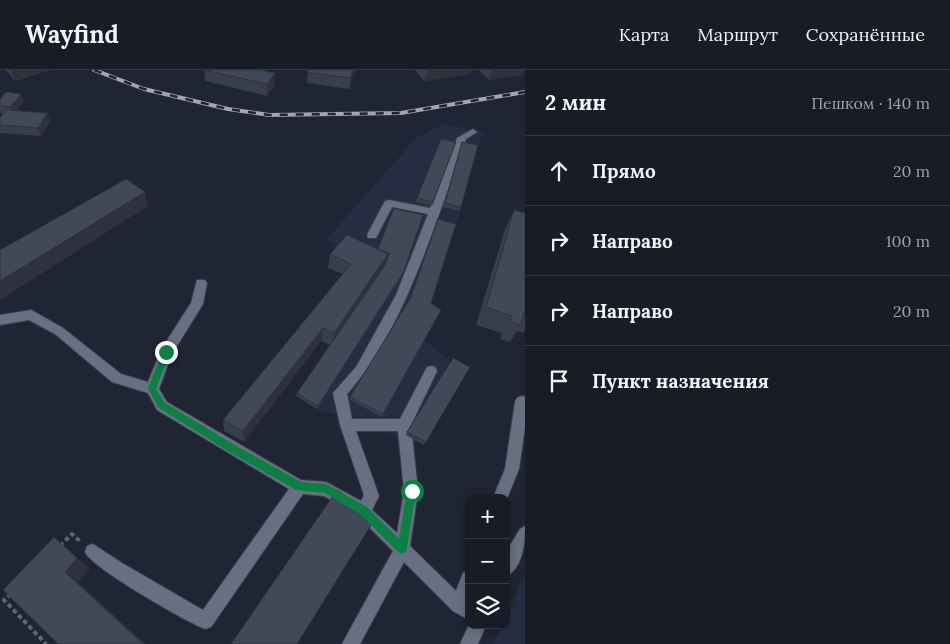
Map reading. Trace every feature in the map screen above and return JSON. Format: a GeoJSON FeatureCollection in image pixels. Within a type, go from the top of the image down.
{"type":"FeatureCollection","features":[{"type":"Feature","properties":{"kind":"lane"},"geometry":{"type":"LineString","coordinates":[[363,511],[372,496],[347,425],[340,393],[360,371],[402,296],[462,138],[473,132]]}},
{"type":"Feature","properties":{"kind":"lane"},"geometry":{"type":"LineString","coordinates":[[372,235],[389,203],[433,212]]}},
{"type":"Feature","properties":{"kind":"lane"},"geometry":{"type":"LineString","coordinates":[[152,389],[166,352],[197,304],[201,283]]}},
{"type":"Feature","properties":{"kind":"lane"},"geometry":{"type":"LineString","coordinates":[[0,320],[31,315],[59,331],[117,378],[152,389],[162,406],[230,447],[299,486],[326,489],[363,511],[464,609]]}},
{"type":"Feature","properties":{"kind":"lane"},"geometry":{"type":"LineString","coordinates":[[351,644],[402,549],[412,491],[404,425],[431,371]]}},
{"type":"Feature","properties":{"kind":"lane"},"geometry":{"type":"LineString","coordinates":[[502,494],[512,468],[522,402]]}},
{"type":"Feature","properties":{"kind":"lane"},"geometry":{"type":"LineString","coordinates":[[347,425],[404,425]]}},
{"type":"Feature","properties":{"kind":"lane"},"geometry":{"type":"LineString","coordinates":[[93,552],[116,569],[205,621],[299,486]]}},
{"type":"Feature","properties":{"kind":"lane"},"geometry":{"type":"LineString","coordinates":[[510,561],[525,534]]}},
{"type":"Feature","properties":{"kind":"lane"},"geometry":{"type":"LineString","coordinates":[[464,609],[468,584]]}},
{"type":"Feature","properties":{"kind":"lane"},"geometry":{"type":"LineString","coordinates":[[469,644],[476,629]]}},
{"type":"Feature","properties":{"kind":"path"},"geometry":{"type":"LineString","coordinates":[[58,547],[72,534],[93,552]]}},
{"type":"Feature","properties":{"kind":"path"},"geometry":{"type":"LineString","coordinates":[[18,587],[4,600],[46,644]]}},
{"type":"Feature","properties":{"kind":"shaded area"},"geometry":{"type":"Polygon","coordinates":[[[444,124],[484,132],[476,149],[460,211],[430,306],[439,313],[425,340],[451,362],[424,445],[317,409],[296,396],[384,267],[326,240],[417,137],[444,124]]]}},
{"type":"Feature","properties":{"kind":"shaded area"},"geometry":{"type":"Polygon","coordinates":[[[525,575],[525,644],[493,644],[500,629],[510,629],[510,607],[525,575]]]}},
{"type":"Feature","properties":{"kind":"building"},"geometry":{"type":"Polygon","coordinates":[[[204,70],[260,70],[275,73],[267,84],[204,70]]]}},
{"type":"Feature","properties":{"kind":"building"},"geometry":{"type":"Polygon","coordinates":[[[308,70],[353,70],[350,78],[307,72],[308,70]]]}},
{"type":"Feature","properties":{"kind":"building"},"geometry":{"type":"Polygon","coordinates":[[[6,92],[21,94],[10,107],[0,106],[0,99],[6,92]]]}},
{"type":"Feature","properties":{"kind":"building"},"geometry":{"type":"Polygon","coordinates":[[[5,110],[47,113],[38,128],[0,125],[0,118],[5,110]]]}},
{"type":"Feature","properties":{"kind":"building"},"geometry":{"type":"Polygon","coordinates":[[[441,139],[456,142],[433,202],[417,198],[441,139]]]}},
{"type":"Feature","properties":{"kind":"building"},"geometry":{"type":"Polygon","coordinates":[[[462,142],[478,145],[461,207],[445,203],[462,142]]]}},
{"type":"Feature","properties":{"kind":"building"},"geometry":{"type":"Polygon","coordinates":[[[126,179],[145,192],[0,281],[0,250],[126,179]]]}},
{"type":"Feature","properties":{"kind":"building"},"geometry":{"type":"Polygon","coordinates":[[[394,208],[423,215],[404,271],[318,406],[297,393],[386,264],[389,253],[378,249],[394,208]]]}},
{"type":"Feature","properties":{"kind":"building"},"geometry":{"type":"Polygon","coordinates":[[[514,210],[525,213],[525,313],[521,325],[511,322],[512,316],[486,307],[514,210]]]}},
{"type":"Feature","properties":{"kind":"building"},"geometry":{"type":"Polygon","coordinates":[[[438,219],[456,224],[431,303],[441,310],[383,414],[350,397],[411,297],[438,219]]]}},
{"type":"Feature","properties":{"kind":"building"},"geometry":{"type":"Polygon","coordinates":[[[347,235],[388,254],[334,333],[323,328],[243,431],[223,420],[351,264],[330,254],[347,235]]]}},
{"type":"Feature","properties":{"kind":"building"},"geometry":{"type":"Polygon","coordinates":[[[453,358],[470,367],[426,442],[407,432],[453,358]]]}},
{"type":"Feature","properties":{"kind":"building"},"geometry":{"type":"Polygon","coordinates":[[[337,490],[376,517],[297,644],[231,644],[337,490]]]}},
{"type":"Feature","properties":{"kind":"building"},"geometry":{"type":"Polygon","coordinates":[[[54,537],[77,558],[65,572],[143,644],[58,644],[3,590],[54,537]]]}},
{"type":"Feature","properties":{"kind":"railway"},"geometry":{"type":"LineString","coordinates":[[94,70],[144,89],[228,109],[269,115],[401,113],[525,92]]}},
{"type":"Feature","properties":{"kind":"route"},"geometry":{"type":"LineString","coordinates":[[166,352],[152,389],[162,406],[299,486],[326,489],[363,511],[402,549],[412,491]]}}]}
